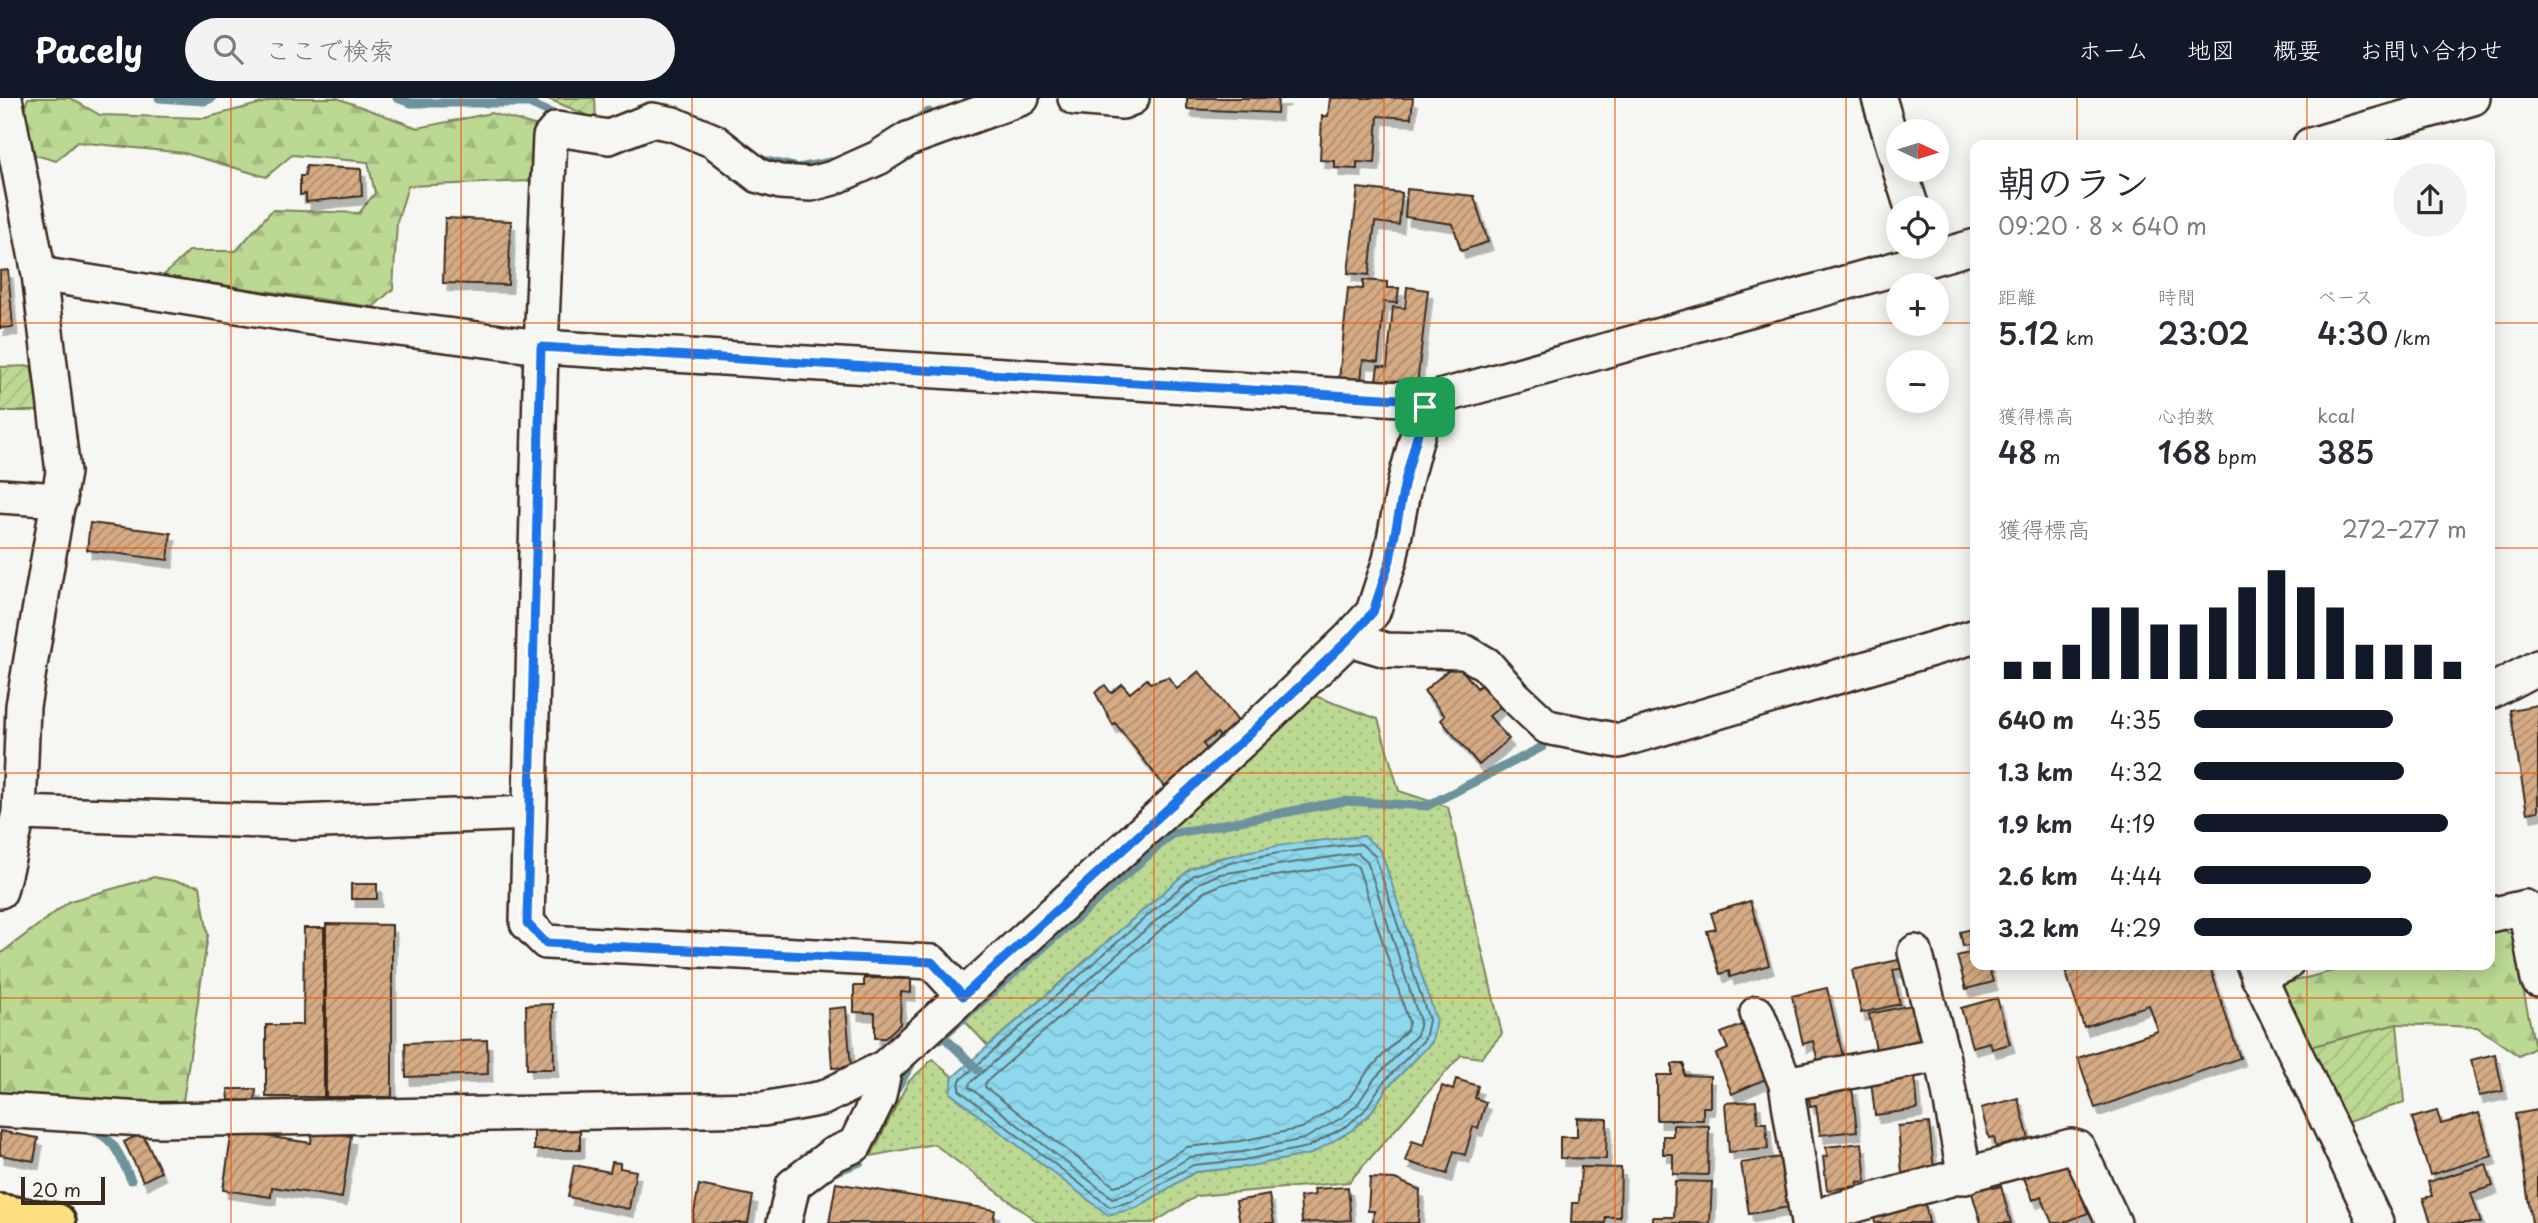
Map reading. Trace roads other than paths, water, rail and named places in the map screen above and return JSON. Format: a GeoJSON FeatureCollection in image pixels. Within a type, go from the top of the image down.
{"type":"FeatureCollection","features":[{"type":"Feature","properties":{"kind":"main road"},"geometry":{"type":"LineString","coordinates":[[0,1214],[56,1223]]}},
{"type":"Feature","properties":{"kind":"street"},"geometry":{"type":"LineString","coordinates":[[0,891],[19,813],[23,706],[60,500],[62,441],[39,274],[5,98]]}},
{"type":"Feature","properties":{"kind":"street"},"geometry":{"type":"LineString","coordinates":[[963,996],[932,962],[546,943],[527,923],[541,347],[550,136],[557,129],[609,137],[652,120],[673,124],[714,141],[759,176],[780,182],[811,184],[833,178],[878,158],[908,139],[1022,98]]}},
{"type":"Feature","properties":{"kind":"street"},"geometry":{"type":"LineString","coordinates":[[1075,98],[1122,102],[1132,98]]}},
{"type":"Feature","properties":{"kind":"street"},"geometry":{"type":"LineString","coordinates":[[1878,98],[1886,124]]}},
{"type":"Feature","properties":{"kind":"street"},"geometry":{"type":"LineString","coordinates":[[2327,140],[2473,98]]}},
{"type":"Feature","properties":{"kind":"street"},"geometry":{"type":"LineString","coordinates":[[1949,250],[1970,247]]}},
{"type":"Feature","properties":{"kind":"street"},"geometry":{"type":"LineString","coordinates":[[0,1110],[159,1121],[763,1109],[823,1098],[885,1067],[1349,639],[1373,612],[1381,594],[1405,481],[1425,407],[1440,397],[1905,259]]}},
{"type":"Feature","properties":{"kind":"street"},"geometry":{"type":"LineString","coordinates":[[39,274],[312,318],[541,347],[1400,399],[1425,407]]}},
{"type":"Feature","properties":{"kind":"street"},"geometry":{"type":"LineString","coordinates":[[0,496],[60,500]]}},
{"type":"Feature","properties":{"kind":"street"},"geometry":{"type":"LineString","coordinates":[[1349,639],[1386,650],[1465,652],[1486,664],[1514,696],[1548,727],[1619,741],[1970,638]]}},
{"type":"Feature","properties":{"kind":"street"},"geometry":{"type":"LineString","coordinates":[[2495,689],[2538,667]]}},
{"type":"Feature","properties":{"kind":"street"},"geometry":{"type":"LineString","coordinates":[[19,813],[299,822],[529,813]]}},
{"type":"Feature","properties":{"kind":"street"},"geometry":{"type":"LineString","coordinates":[[2495,914],[2525,907],[2538,980]]}},
{"type":"Feature","properties":{"kind":"street"},"geometry":{"type":"LineString","coordinates":[[1915,951],[1942,1054],[1965,1177]]}},
{"type":"Feature","properties":{"kind":"street"},"geometry":{"type":"LineString","coordinates":[[2265,970],[2376,1223]]}},
{"type":"Feature","properties":{"kind":"street"},"geometry":{"type":"LineString","coordinates":[[1757,1013],[1786,1084],[1810,1223],[1830,1212],[2071,1146],[2078,1148],[2114,1223]]}},
{"type":"Feature","properties":{"kind":"street"},"geometry":{"type":"LineString","coordinates":[[1786,1084],[1942,1054]]}},
{"type":"Feature","properties":{"kind":"street"},"geometry":{"type":"LineString","coordinates":[[784,1223],[793,1185],[832,1155],[855,1145],[879,1096],[885,1067]]}},
{"type":"Feature","properties":{"kind":"water"},"geometry":{"type":"Polygon","coordinates":[[[1364,836],[1381,851],[1436,1019],[1432,1042],[1387,1088],[1369,1115],[1352,1130],[1311,1154],[1245,1167],[1195,1172],[1136,1208],[1108,1215],[950,1093],[953,1077],[1190,869],[1253,850],[1364,836]]]}},
{"type":"Feature","properties":{"kind":"waterway"},"geometry":{"type":"LineString","coordinates":[[159,98],[204,101],[212,98]]}},
{"type":"Feature","properties":{"kind":"waterway"},"geometry":{"type":"LineString","coordinates":[[397,98],[411,103],[529,103],[562,118]]}},
{"type":"Feature","properties":{"kind":"waterway"},"geometry":{"type":"LineString","coordinates":[[966,100],[971,98]]}},
{"type":"Feature","properties":{"kind":"waterway"},"geometry":{"type":"LineString","coordinates":[[912,122],[929,112]]}},
{"type":"Feature","properties":{"kind":"waterway"},"geometry":{"type":"LineString","coordinates":[[762,160],[798,168],[831,162]]}},
{"type":"Feature","properties":{"kind":"waterway"},"geometry":{"type":"LineString","coordinates":[[943,1036],[1172,834],[1345,801],[1427,806],[1542,747]]}},
{"type":"Feature","properties":{"kind":"waterway"},"geometry":{"type":"LineString","coordinates":[[940,1039],[943,1036],[978,1070]]}},
{"type":"Feature","properties":{"kind":"waterway"},"geometry":{"type":"LineString","coordinates":[[895,1091],[911,1065]]}},
{"type":"Feature","properties":{"kind":"waterway"},"geometry":{"type":"LineString","coordinates":[[90,1131],[98,1133],[111,1143],[131,1180]]}},
{"type":"Feature","properties":{"kind":"waterway"},"geometry":{"type":"LineString","coordinates":[[829,1174],[860,1162],[866,1151]]}}]}
